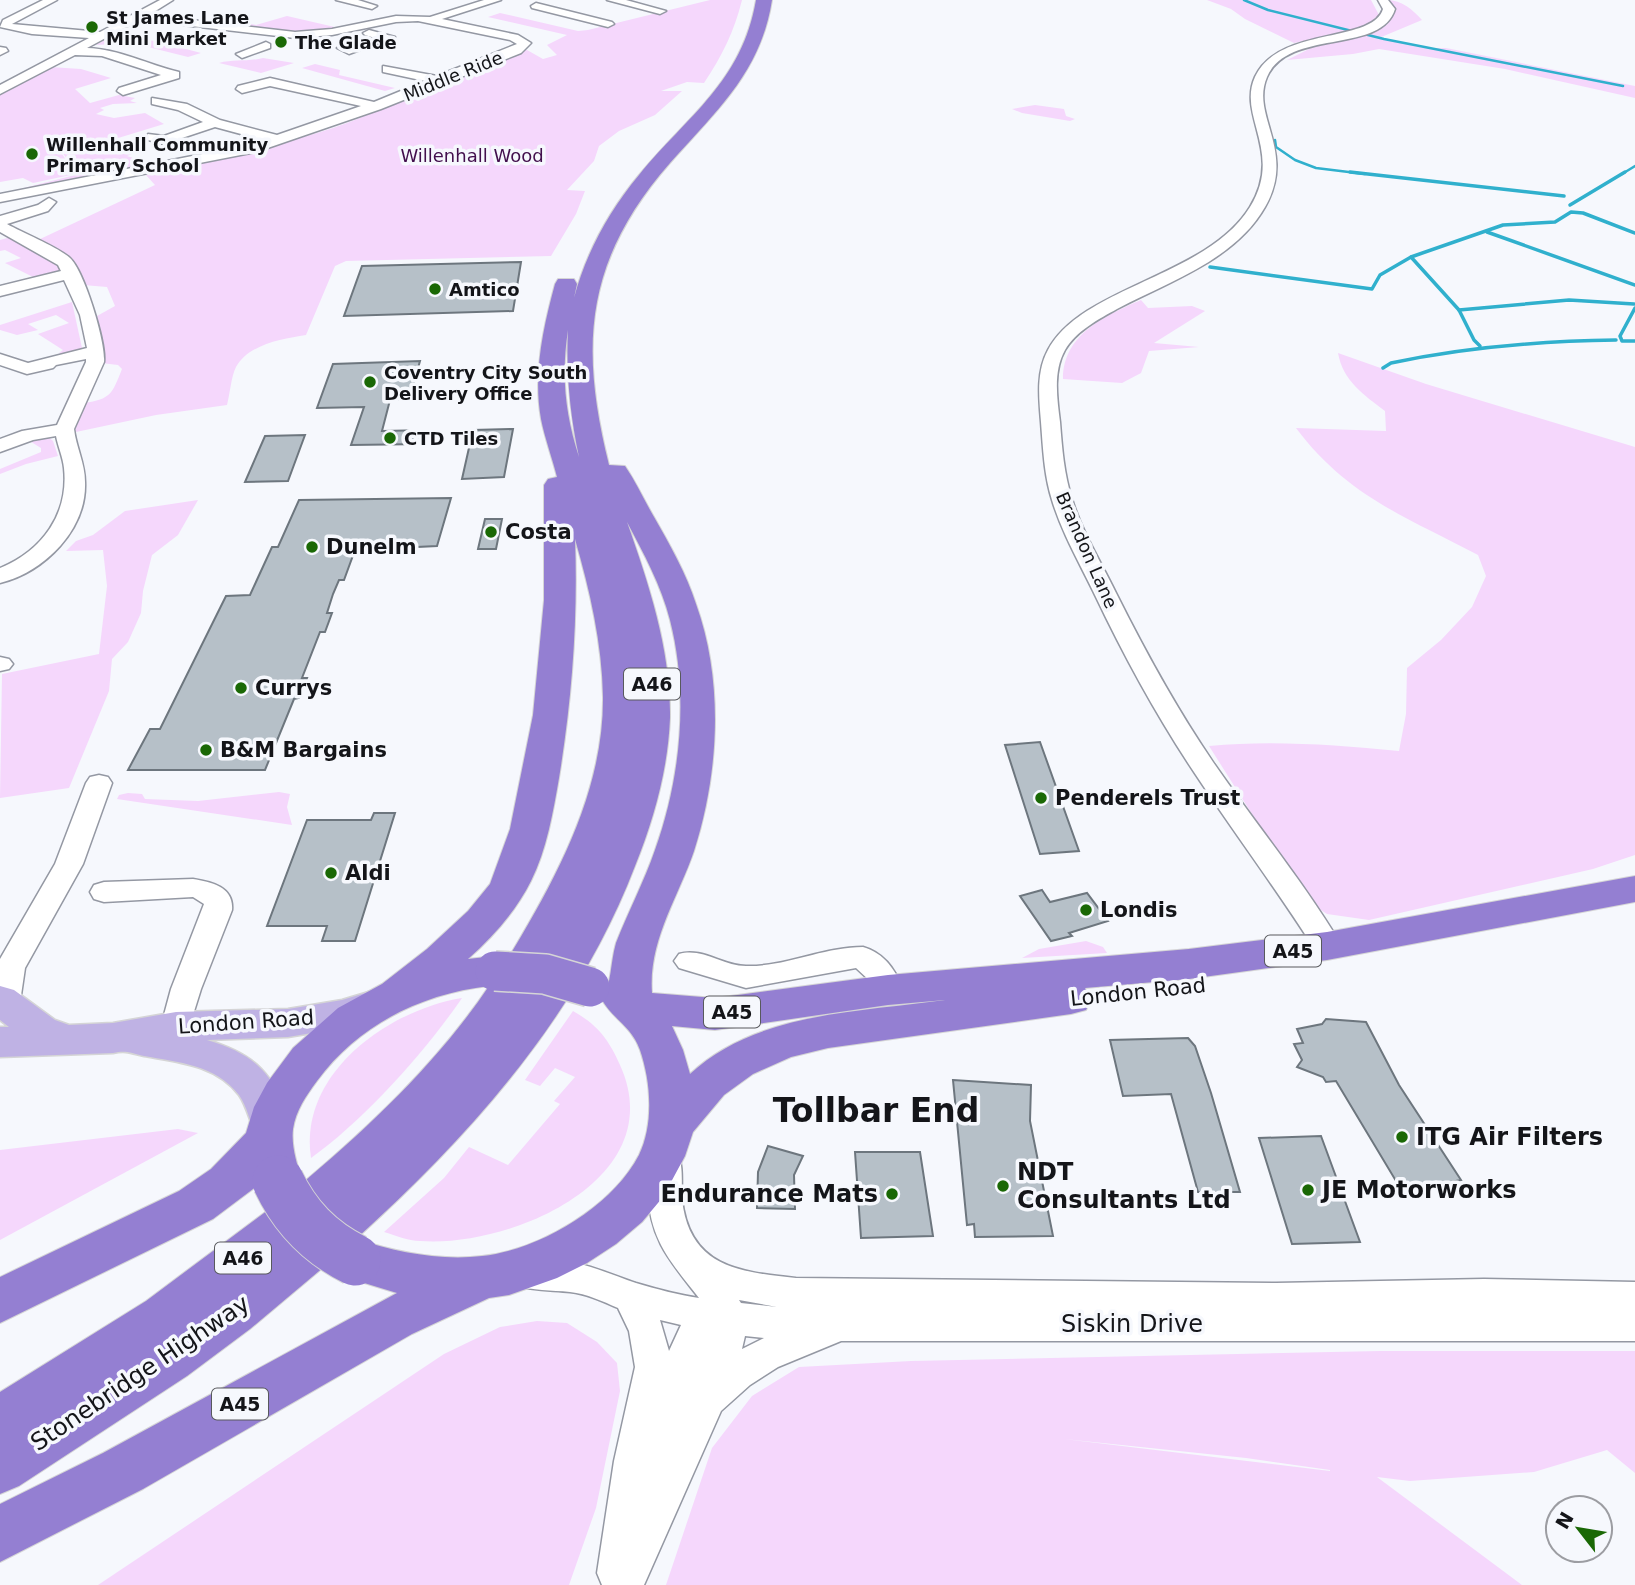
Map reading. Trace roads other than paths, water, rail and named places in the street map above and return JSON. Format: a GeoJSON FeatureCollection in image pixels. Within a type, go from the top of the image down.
{"type":"FeatureCollection","features":[{"type":"Feature","properties":{"kind":"highway","name":"A46"},"geometry":{"type":"LineString","coordinates":[[475,1067],[503,1000],[572,884],[605,800],[618,734],[618,667],[613,632],[568,411],[550,375],[554,332],[566,283],[587,236],[610,199],[710,89],[734,55],[742,39],[750,0]]}},
{"type":"Feature","properties":{"kind":"highway","name":"A46"},"geometry":{"type":"LineString","coordinates":[[568,411],[578,387],[580,323],[593,274],[616,221],[643,182],[734,76],[757,35],[764,0]]}},
{"type":"Feature","properties":{"kind":"highway"},"geometry":{"type":"LineString","coordinates":[[0,1301],[224,1189],[260,1150],[285,1092],[314,1051],[433,967],[488,914],[507,889],[531,825],[547,745],[559,635],[568,411]]}},
{"type":"Feature","properties":{"kind":"highway"},"geometry":{"type":"LineString","coordinates":[[568,411],[665,569],[686,619],[695,664],[696,730],[690,793],[674,852],[633,956],[631,972],[634,1006]]}},
{"type":"Feature","properties":{"kind":"highway","name":"London Road"},"geometry":{"type":"LineString","coordinates":[[634,1006],[715,1014],[888,990],[1189,964],[1327,946],[1635,889]]}},
{"type":"Feature","properties":{"kind":"highway","name":"London Road"},"geometry":{"type":"LineString","coordinates":[[668,1137],[689,1103],[727,1069],[754,1054],[793,1041],[868,1026],[1068,999],[1203,986],[1396,958],[1635,911]]}},
{"type":"Feature","properties":{"kind":"highway"},"geometry":{"type":"LineString","coordinates":[[270,1129],[278,1181],[295,1213],[316,1237],[355,1261],[422,1278],[495,1276],[567,1250],[614,1218],[637,1196],[654,1172],[668,1137],[671,1094],[665,1058],[652,1029],[634,1006],[590,987],[545,974],[517,971],[455,975],[388,998]]}},
{"type":"Feature","properties":{"kind":"highway","name":"Stonebridge Highway"},"geometry":{"type":"LineString","coordinates":[[0,1421],[66,1382],[218,1277],[320,1198],[389,1133],[475,1067]]}},
{"type":"Feature","properties":{"kind":"highway","name":"Stonebridge Highway"},"geometry":{"type":"LineString","coordinates":[[0,1468],[170,1359],[284,1273],[436,1137],[475,1067]]}},
{"type":"Feature","properties":{"kind":"highway","name":"A45"},"geometry":{"type":"LineString","coordinates":[[0,1534],[123,1471],[394,1318],[495,1276]]}},
{"type":"Feature","properties":{"kind":"main road","name":"London Road"},"geometry":{"type":"LineString","coordinates":[[4,1018],[69,1040],[113,1038],[176,1026],[288,1023],[342,1014],[388,998]]}},
{"type":"Feature","properties":{"kind":"main road","name":"London Road"},"geometry":{"type":"LineString","coordinates":[[113,1038],[180,1047],[226,1063],[251,1082],[261,1096],[270,1129]]}},
{"type":"Feature","properties":{"kind":"street"},"geometry":{"type":"LineString","coordinates":[[52,0],[4,24],[7,28],[32,31],[103,35]]}},
{"type":"Feature","properties":{"kind":"street"},"geometry":{"type":"LineString","coordinates":[[0,90],[168,0]]}},
{"type":"Feature","properties":{"kind":"street"},"geometry":{"type":"LineString","coordinates":[[335,19],[377,5],[341,0]]}},
{"type":"Feature","properties":{"kind":"street"},"geometry":{"type":"LineString","coordinates":[[554,0],[530,6],[608,24]]}},
{"type":"Feature","properties":{"kind":"street"},"geometry":{"type":"LineString","coordinates":[[612,0],[660,11]]}},
{"type":"Feature","properties":{"kind":"street","name":"Brandon Lane"},"geometry":{"type":"LineString","coordinates":[[1327,946],[1201,763],[1130,647],[1066,512],[1056,473],[1048,387],[1050,364],[1057,347],[1069,334],[1101,311],[1212,252],[1232,236],[1259,205],[1271,167],[1256,98],[1259,78],[1266,67],[1277,58],[1302,47],[1365,31],[1381,23],[1388,17],[1389,9],[1382,0]]}},
{"type":"Feature","properties":{"kind":"street"},"geometry":{"type":"LineString","coordinates":[[430,19],[500,1]]}},
{"type":"Feature","properties":{"kind":"street"},"geometry":{"type":"LineString","coordinates":[[12,7],[36,8]]}},
{"type":"Feature","properties":{"kind":"street"},"geometry":{"type":"LineString","coordinates":[[355,12],[391,20]]}},
{"type":"Feature","properties":{"kind":"street"},"geometry":{"type":"LineString","coordinates":[[188,24],[220,14]]}},
{"type":"Feature","properties":{"kind":"street","name":"Middle Ride"},"geometry":{"type":"LineString","coordinates":[[0,198],[212,158],[279,140],[376,106],[525,45],[521,39],[508,35],[430,19],[391,20],[315,34],[276,34],[141,16]]}},
{"type":"Feature","properties":{"kind":"street"},"geometry":{"type":"LineString","coordinates":[[343,48],[349,50],[389,37],[350,29]]}},
{"type":"Feature","properties":{"kind":"street"},"geometry":{"type":"LineString","coordinates":[[1,50],[32,31]]}},
{"type":"Feature","properties":{"kind":"street"},"geometry":{"type":"LineString","coordinates":[[266,46],[240,48],[276,34]]}},
{"type":"Feature","properties":{"kind":"street"},"geometry":{"type":"LineString","coordinates":[[485,43],[508,35]]}},
{"type":"Feature","properties":{"kind":"street"},"geometry":{"type":"LineString","coordinates":[[72,51],[113,55],[143,67],[175,75],[123,91]]}},
{"type":"Feature","properties":{"kind":"street"},"geometry":{"type":"LineString","coordinates":[[387,69],[438,80]]}},
{"type":"Feature","properties":{"kind":"street"},"geometry":{"type":"LineString","coordinates":[[242,89],[270,82],[376,106]]}},
{"type":"Feature","properties":{"kind":"street"},"geometry":{"type":"LineString","coordinates":[[302,105],[329,95]]}},
{"type":"Feature","properties":{"kind":"street"},"geometry":{"type":"LineString","coordinates":[[157,101],[182,107],[215,123],[279,140]]}},
{"type":"Feature","properties":{"kind":"street"},"geometry":{"type":"LineString","coordinates":[[153,137],[164,140],[215,123]]}},
{"type":"Feature","properties":{"kind":"street"},"geometry":{"type":"LineString","coordinates":[[0,223],[43,208],[48,202]]}},
{"type":"Feature","properties":{"kind":"street"},"geometry":{"type":"LineString","coordinates":[[0,223],[60,258],[71,273],[88,315],[96,351],[93,367],[64,429],[75,466],[76,486],[70,514],[48,548],[25,566],[0,576]]}},
{"type":"Feature","properties":{"kind":"street"},"geometry":{"type":"LineString","coordinates":[[0,291],[71,273]]}},
{"type":"Feature","properties":{"kind":"street"},"geometry":{"type":"LineString","coordinates":[[0,359],[27,369],[96,351]]}},
{"type":"Feature","properties":{"kind":"street"},"geometry":{"type":"LineString","coordinates":[[0,446],[29,435],[64,429]]}},
{"type":"Feature","properties":{"kind":"street"},"geometry":{"type":"LineString","coordinates":[[4,1018],[4,976],[10,951],[48,903],[69,864],[99,783]]}},
{"type":"Feature","properties":{"kind":"street"},"geometry":{"type":"LineString","coordinates":[[104,892],[138,881],[205,890],[219,900],[218,910],[186,989],[176,1026]]}},
{"type":"Feature","properties":{"kind":"street"},"geometry":{"type":"LineString","coordinates":[[701,959],[718,971],[744,977],[766,975],[840,958],[863,957],[883,976],[888,990]]}},
{"type":"Feature","properties":{"kind":"street"},"geometry":{"type":"LineString","coordinates":[[622,1585],[706,1401],[723,1349],[726,1307],[680,1248],[670,1221],[663,1191],[668,1137]]}},
{"type":"Feature","properties":{"kind":"street","name":"Siskin Drive"},"geometry":{"type":"LineString","coordinates":[[495,1276],[572,1277],[598,1283],[631,1297],[726,1307],[783,1324],[1635,1325]]}},
{"type":"Feature","properties":{"kind":"street","name":"Siskin Drive"},"geometry":{"type":"LineString","coordinates":[[726,1307],[808,1294],[1049,1294],[1276,1299],[1484,1295],[1635,1298]]}},
{"type":"Feature","properties":{"kind":"street"},"geometry":{"type":"LineString","coordinates":[[616,1585],[634,1461],[654,1367],[647,1331],[631,1297]]}},
{"type":"Feature","properties":{"kind":"street"},"geometry":{"type":"LineString","coordinates":[[624,1536],[657,1449],[679,1373],[726,1307]]}},
{"type":"Feature","properties":{"kind":"street"},"geometry":{"type":"LineString","coordinates":[[706,1401],[749,1362],[843,1324]]}},
{"type":"Feature","properties":{"kind":"waterway"},"geometry":{"type":"LineString","coordinates":[[1244,0],[1268,10],[1384,39],[1623,86]]}},
{"type":"Feature","properties":{"kind":"waterway"},"geometry":{"type":"LineString","coordinates":[[1275,140],[1276,147],[1295,160],[1316,168],[1365,174]]}},
{"type":"Feature","properties":{"kind":"waterway"},"geometry":{"type":"LineString","coordinates":[[1622,174],[1635,166]]}},
{"type":"Feature","properties":{"kind":"waterway"},"geometry":{"type":"LineString","coordinates":[[1350,172],[1564,196]]}},
{"type":"Feature","properties":{"kind":"waterway"},"geometry":{"type":"LineString","coordinates":[[1570,205],[1625,172]]}},
{"type":"Feature","properties":{"kind":"waterway"},"geometry":{"type":"LineString","coordinates":[[1411,257],[1503,225],[1555,222],[1571,212],[1583,213],[1635,233]]}},
{"type":"Feature","properties":{"kind":"waterway"},"geometry":{"type":"LineString","coordinates":[[1487,232],[1635,285]]}},
{"type":"Feature","properties":{"kind":"waterway"},"geometry":{"type":"LineString","coordinates":[[1210,267],[1372,289],[1380,275],[1411,257]]}},
{"type":"Feature","properties":{"kind":"waterway"},"geometry":{"type":"LineString","coordinates":[[1411,257],[1459,310]]}},
{"type":"Feature","properties":{"kind":"waterway"},"geometry":{"type":"LineString","coordinates":[[1459,310],[1569,300],[1634,304]]}},
{"type":"Feature","properties":{"kind":"waterway"},"geometry":{"type":"LineString","coordinates":[[1635,308],[1620,336],[1622,341],[1635,341]]}},
{"type":"Feature","properties":{"kind":"waterway"},"geometry":{"type":"LineString","coordinates":[[1459,310],[1474,340],[1480,346]]}},
{"type":"Feature","properties":{"kind":"waterway"},"geometry":{"type":"LineString","coordinates":[[1383,368],[1391,363],[1419,357],[1475,349],[1531,343],[1616,340]]}},
{"type":"Feature","properties":{"kind":"place","name":"St James Lane Mini Market"},"geometry":{"type":"Point","coordinates":[92,27]}},
{"type":"Feature","properties":{"kind":"place","name":"The Glade"},"geometry":{"type":"Point","coordinates":[281,42]}},
{"type":"Feature","properties":{"kind":"place","name":"Willenhall Community Primary School"},"geometry":{"type":"Point","coordinates":[32,154]}},
{"type":"Feature","properties":{"kind":"place","name":"Amtico"},"geometry":{"type":"Point","coordinates":[435,289]}},
{"type":"Feature","properties":{"kind":"place","name":"Coventry City South Delivery Office"},"geometry":{"type":"Point","coordinates":[370,382]}},
{"type":"Feature","properties":{"kind":"place","name":"CTD Tiles"},"geometry":{"type":"Point","coordinates":[390,438]}},
{"type":"Feature","properties":{"kind":"place","name":"Costa"},"geometry":{"type":"Point","coordinates":[491,532]}},
{"type":"Feature","properties":{"kind":"place","name":"Dunelm"},"geometry":{"type":"Point","coordinates":[312,547]}},
{"type":"Feature","properties":{"kind":"place","name":"Currys"},"geometry":{"type":"Point","coordinates":[241,688]}},
{"type":"Feature","properties":{"kind":"place","name":"B&M Bargains"},"geometry":{"type":"Point","coordinates":[206,750]}},
{"type":"Feature","properties":{"kind":"place","name":"Penderels Trust"},"geometry":{"type":"Point","coordinates":[1041,798]}},
{"type":"Feature","properties":{"kind":"place","name":"Aldi"},"geometry":{"type":"Point","coordinates":[331,873]}},
{"type":"Feature","properties":{"kind":"place","name":"Londis"},"geometry":{"type":"Point","coordinates":[1086,910]}},
{"type":"Feature","properties":{"kind":"place","name":"ITG Air Filters"},"geometry":{"type":"Point","coordinates":[1402,1137]}},
{"type":"Feature","properties":{"kind":"place","name":"NDT Consultants Ltd"},"geometry":{"type":"Point","coordinates":[1003,1186]}},
{"type":"Feature","properties":{"kind":"place","name":"JE Motorworks"},"geometry":{"type":"Point","coordinates":[1308,1190]}},
{"type":"Feature","properties":{"kind":"place","name":"Endurance Mats"},"geometry":{"type":"Point","coordinates":[892,1194]}},
{"type":"Feature","properties":{"kind":"district","name":"Tollbar End"},"geometry":{"type":"Point","coordinates":[876,1110]}},
{"type":"Feature","properties":{"kind":"park label","name":"Willenhall Wood"},"geometry":{"type":"Point","coordinates":[472,155]}}]}
